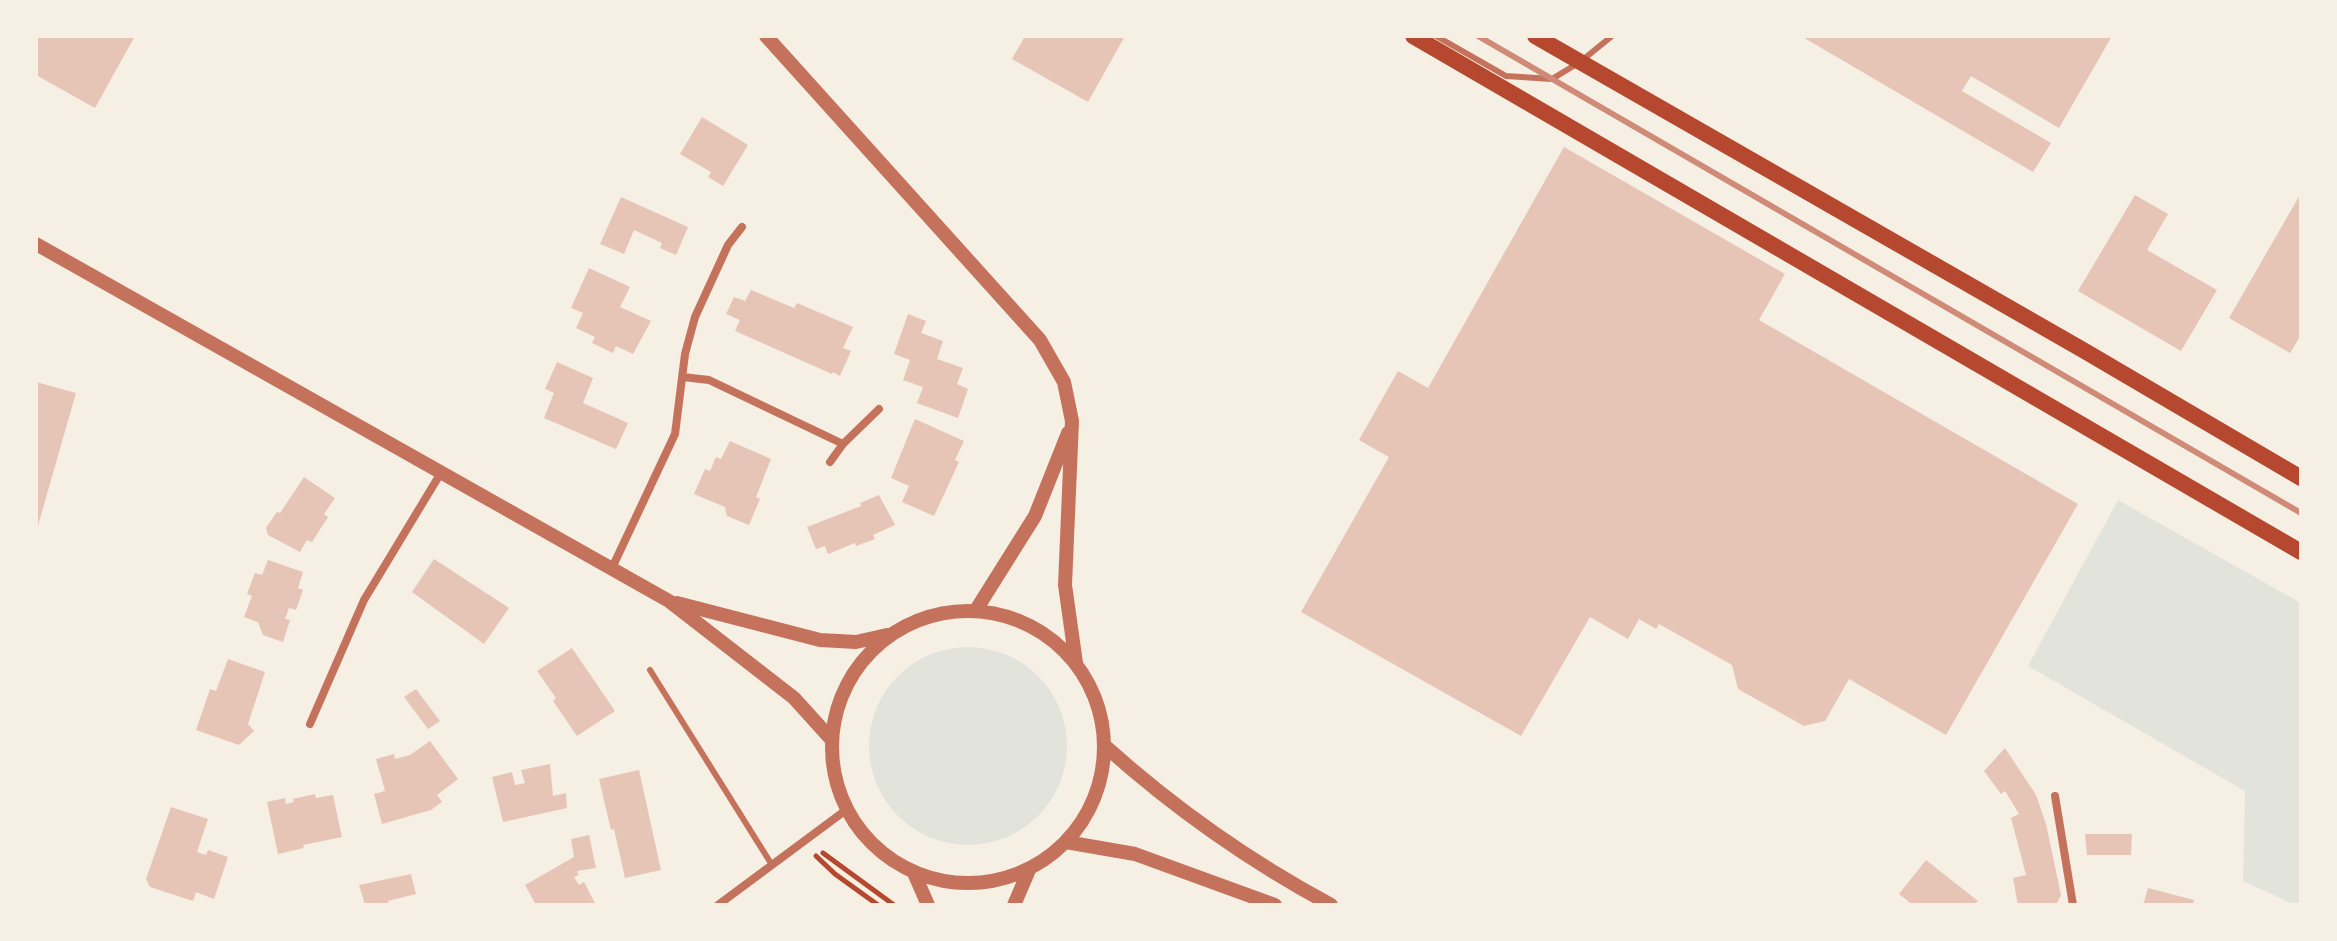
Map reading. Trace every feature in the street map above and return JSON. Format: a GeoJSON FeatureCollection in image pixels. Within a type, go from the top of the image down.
{"type":"FeatureCollection","features":[{"type":"Feature","properties":{"kind":"main road"},"geometry":{"type":"LineString","coordinates":[[1413,36],[2301,552]]}},
{"type":"Feature","properties":{"kind":"main road"},"geometry":{"type":"LineString","coordinates":[[1535,36],[2301,478]]}},
{"type":"Feature","properties":{"kind":"street"},"geometry":{"type":"LineString","coordinates":[[766,36],[1040,340],[1064,382],[1072,421],[1065,585],[1076,663]]}},
{"type":"Feature","properties":{"kind":"street"},"geometry":{"type":"LineString","coordinates":[[612,568],[675,434],[685,354],[695,317],[728,245],[742,227]]}},
{"type":"Feature","properties":{"kind":"street"},"geometry":{"type":"LineString","coordinates":[[36,244],[669,601],[794,698],[831,739]]}},
{"type":"Feature","properties":{"kind":"street"},"geometry":{"type":"LineString","coordinates":[[683,377],[709,380],[843,444]]}},
{"type":"Feature","properties":{"kind":"street"},"geometry":{"type":"LineString","coordinates":[[830,462],[843,444],[879,409]]}},
{"type":"Feature","properties":{"kind":"street"},"geometry":{"type":"LineString","coordinates":[[976,610],[1035,516],[1072,421]]}},
{"type":"Feature","properties":{"kind":"street"},"geometry":{"type":"LineString","coordinates":[[310,724],[364,600],[442,471]]}},
{"type":"Feature","properties":{"kind":"street"},"geometry":{"type":"LineString","coordinates":[[669,601],[820,640],[856,642],[890,635],[931,615],[976,610],[1014,618],[1048,636],[1076,663],[1092,688],[1101,716],[1105,746],[1101,781],[1087,814],[1066,842],[1048,858],[1029,870],[1001,880],[972,884],[943,882],[914,873],[887,858],[864,836],[846,810],[837,788],[831,739],[836,708],[848,680],[867,655],[890,635]]}},
{"type":"Feature","properties":{"kind":"street"},"geometry":{"type":"LineString","coordinates":[[1105,746],[1164,796],[1298,887],[1331,905]]}},
{"type":"Feature","properties":{"kind":"street"},"geometry":{"type":"LineString","coordinates":[[2055,796],[2073,905]]}},
{"type":"Feature","properties":{"kind":"street"},"geometry":{"type":"LineString","coordinates":[[718,905],[846,810]]}},
{"type":"Feature","properties":{"kind":"street"},"geometry":{"type":"LineString","coordinates":[[1066,842],[1135,854],[1275,905]]}},
{"type":"Feature","properties":{"kind":"street"},"geometry":{"type":"LineString","coordinates":[[1014,905],[1029,870]]}},
{"type":"Feature","properties":{"kind":"street"},"geometry":{"type":"LineString","coordinates":[[914,873],[928,905]]}},
{"type":"Feature","properties":{"kind":"lane"},"geometry":{"type":"LineString","coordinates":[[1436,36],[1506,76],[1552,79],[1580,62],[1612,36]]}},
{"type":"Feature","properties":{"kind":"lane"},"geometry":{"type":"LineString","coordinates":[[650,670],[772,865]]}},
{"type":"Feature","properties":{"kind":"path"},"geometry":{"type":"LineString","coordinates":[[805,840],[835,874],[878,905]]}},
{"type":"Feature","properties":{"kind":"path"},"geometry":{"type":"LineString","coordinates":[[805,840],[894,905]]}},
{"type":"Feature","properties":{"kind":"shaded area"},"geometry":{"type":"Polygon","coordinates":[[[2118,500],[2301,603],[2301,904],[2293,904],[2243,881],[2245,791],[2028,666],[2118,500]]]}},
{"type":"Feature","properties":{"kind":"shaded area"},"geometry":{"type":"Polygon","coordinates":[[[968,647],[1006,655],[1038,676],[1059,708],[1067,746],[1059,784],[1038,816],[1006,837],[968,845],[930,837],[898,816],[877,784],[869,746],[877,708],[898,676],[930,655],[968,647]]]}},
{"type":"Feature","properties":{"kind":"building"},"geometry":{"type":"Polygon","coordinates":[[[36,36],[135,36],[95,108],[36,75],[36,36]]]}},
{"type":"Feature","properties":{"kind":"building"},"geometry":{"type":"Polygon","coordinates":[[[1025,36],[1125,36],[1088,102],[1012,59],[1025,36]]]}},
{"type":"Feature","properties":{"kind":"building"},"geometry":{"type":"Polygon","coordinates":[[[1801,36],[2112,36],[2059,128],[1971,76],[1962,91],[2051,143],[2033,172],[1801,36]]]}},
{"type":"Feature","properties":{"kind":"building"},"geometry":{"type":"Polygon","coordinates":[[[702,117],[748,145],[723,186],[708,177],[711,172],[680,154],[702,117]]]}},
{"type":"Feature","properties":{"kind":"building"},"geometry":{"type":"Polygon","coordinates":[[[1564,147],[1785,274],[1759,320],[2078,504],[1946,735],[1849,679],[1825,721],[1804,726],[1738,689],[1732,665],[1659,624],[1656,629],[1639,619],[1628,639],[1590,617],[1521,736],[1301,612],[1389,457],[1359,440],[1398,371],[1428,388],[1564,147]]]}},
{"type":"Feature","properties":{"kind":"building"},"geometry":{"type":"Polygon","coordinates":[[[2301,193],[2301,335],[2290,353],[2229,318],[2301,193]]]}},
{"type":"Feature","properties":{"kind":"building"},"geometry":{"type":"Polygon","coordinates":[[[2135,195],[2168,214],[2147,250],[2217,290],[2181,351],[2078,291],[2135,195]]]}},
{"type":"Feature","properties":{"kind":"building"},"geometry":{"type":"Polygon","coordinates":[[[621,197],[688,227],[676,255],[660,248],[662,243],[634,230],[624,254],[600,244],[621,197]]]}},
{"type":"Feature","properties":{"kind":"building"},"geometry":{"type":"Polygon","coordinates":[[[589,268],[630,287],[620,307],[651,321],[633,354],[616,346],[613,353],[592,343],[595,337],[576,328],[583,313],[571,308],[589,268]]]}},
{"type":"Feature","properties":{"kind":"building"},"geometry":{"type":"Polygon","coordinates":[[[751,290],[794,308],[797,303],[853,327],[843,348],[851,351],[840,376],[735,331],[740,320],[726,314],[734,297],[745,301],[751,290]]]}},
{"type":"Feature","properties":{"kind":"building"},"geometry":{"type":"Polygon","coordinates":[[[908,314],[926,321],[921,333],[943,341],[937,359],[963,368],[957,384],[968,389],[958,418],[917,403],[923,387],[903,380],[910,360],[894,354],[908,314]]]}},
{"type":"Feature","properties":{"kind":"building"},"geometry":{"type":"Polygon","coordinates":[[[557,362],[593,378],[583,403],[628,423],[616,449],[544,418],[554,393],[545,389],[557,362]]]}},
{"type":"Feature","properties":{"kind":"building"},"geometry":{"type":"Polygon","coordinates":[[[36,382],[76,393],[37,529],[36,529],[36,382]]]}},
{"type":"Feature","properties":{"kind":"building"},"geometry":{"type":"Polygon","coordinates":[[[915,419],[964,441],[955,460],[959,462],[934,516],[902,502],[909,486],[891,478],[915,419]]]}},
{"type":"Feature","properties":{"kind":"building"},"geometry":{"type":"Polygon","coordinates":[[[730,441],[771,459],[749,525],[727,516],[725,507],[694,494],[705,469],[710,471],[716,457],[721,459],[730,441]]]}},
{"type":"Feature","properties":{"kind":"building"},"geometry":{"type":"Polygon","coordinates":[[[304,477],[335,498],[324,514],[328,517],[312,542],[307,540],[300,552],[268,535],[266,528],[304,477]]]}},
{"type":"Feature","properties":{"kind":"building"},"geometry":{"type":"Polygon","coordinates":[[[879,495],[895,525],[873,535],[875,539],[856,546],[855,543],[828,554],[825,546],[816,549],[807,527],[861,506],[860,503],[879,495]]]}},
{"type":"Feature","properties":{"kind":"building"},"geometry":{"type":"Polygon","coordinates":[[[434,559],[509,608],[484,644],[412,592],[434,559]]]}},
{"type":"Feature","properties":{"kind":"building"},"geometry":{"type":"Polygon","coordinates":[[[268,560],[303,572],[298,588],[303,590],[296,610],[289,608],[285,619],[290,620],[283,642],[263,635],[258,622],[244,617],[252,596],[247,594],[255,573],[262,575],[268,560]]]}},
{"type":"Feature","properties":{"kind":"building"},"geometry":{"type":"Polygon","coordinates":[[[572,648],[615,711],[577,736],[537,671],[572,648]]]}},
{"type":"Feature","properties":{"kind":"building"},"geometry":{"type":"Polygon","coordinates":[[[228,659],[265,672],[248,724],[254,731],[239,745],[196,730],[210,689],[216,691],[228,659]]]}},
{"type":"Feature","properties":{"kind":"building"},"geometry":{"type":"Polygon","coordinates":[[[416,689],[440,721],[428,729],[404,697],[416,689]]]}},
{"type":"Feature","properties":{"kind":"building"},"geometry":{"type":"Polygon","coordinates":[[[430,741],[458,779],[437,795],[442,802],[431,810],[382,824],[374,794],[385,791],[376,759],[394,754],[395,759],[410,755],[430,741]]]}},
{"type":"Feature","properties":{"kind":"building"},"geometry":{"type":"Polygon","coordinates":[[[2005,748],[2036,795],[2046,824],[2061,895],[2056,905],[2018,905],[2013,878],[2026,875],[2011,818],[2019,814],[2005,791],[2001,794],[1984,771],[2005,748]]]}},
{"type":"Feature","properties":{"kind":"building"},"geometry":{"type":"Polygon","coordinates":[[[550,764],[553,796],[566,793],[567,808],[503,822],[492,777],[512,772],[515,785],[525,783],[521,770],[550,764]]]}},
{"type":"Feature","properties":{"kind":"building"},"geometry":{"type":"Polygon","coordinates":[[[639,770],[661,870],[625,878],[599,779],[639,770]]]}},
{"type":"Feature","properties":{"kind":"building"},"geometry":{"type":"Polygon","coordinates":[[[315,794],[316,798],[333,795],[342,837],[278,854],[267,802],[285,798],[286,804],[294,802],[293,799],[315,794]]]}},
{"type":"Feature","properties":{"kind":"building"},"geometry":{"type":"Polygon","coordinates":[[[171,807],[208,819],[197,852],[206,855],[208,850],[228,857],[214,899],[196,892],[193,901],[150,887],[146,879],[171,807]]]}},
{"type":"Feature","properties":{"kind":"building"},"geometry":{"type":"Polygon","coordinates":[[[2085,834],[2132,834],[2131,855],[2087,855],[2085,834]]]}},
{"type":"Feature","properties":{"kind":"building"},"geometry":{"type":"Polygon","coordinates":[[[589,835],[596,868],[577,871],[579,875],[574,877],[579,885],[584,882],[596,905],[536,905],[525,885],[574,857],[571,839],[589,835]]]}},
{"type":"Feature","properties":{"kind":"building"},"geometry":{"type":"Polygon","coordinates":[[[1926,860],[1978,901],[1974,905],[1913,905],[1899,894],[1926,860]]]}},
{"type":"Feature","properties":{"kind":"building"},"geometry":{"type":"Polygon","coordinates":[[[411,874],[416,894],[388,901],[389,905],[365,905],[359,885],[411,874]]]}},
{"type":"Feature","properties":{"kind":"building"},"geometry":{"type":"Polygon","coordinates":[[[2148,888],[2194,900],[2193,905],[2143,905],[2148,888]]]}},
{"type":"Feature","properties":{"kind":"railway"},"geometry":{"type":"LineString","coordinates":[[1478,36],[2301,513]]}}]}
